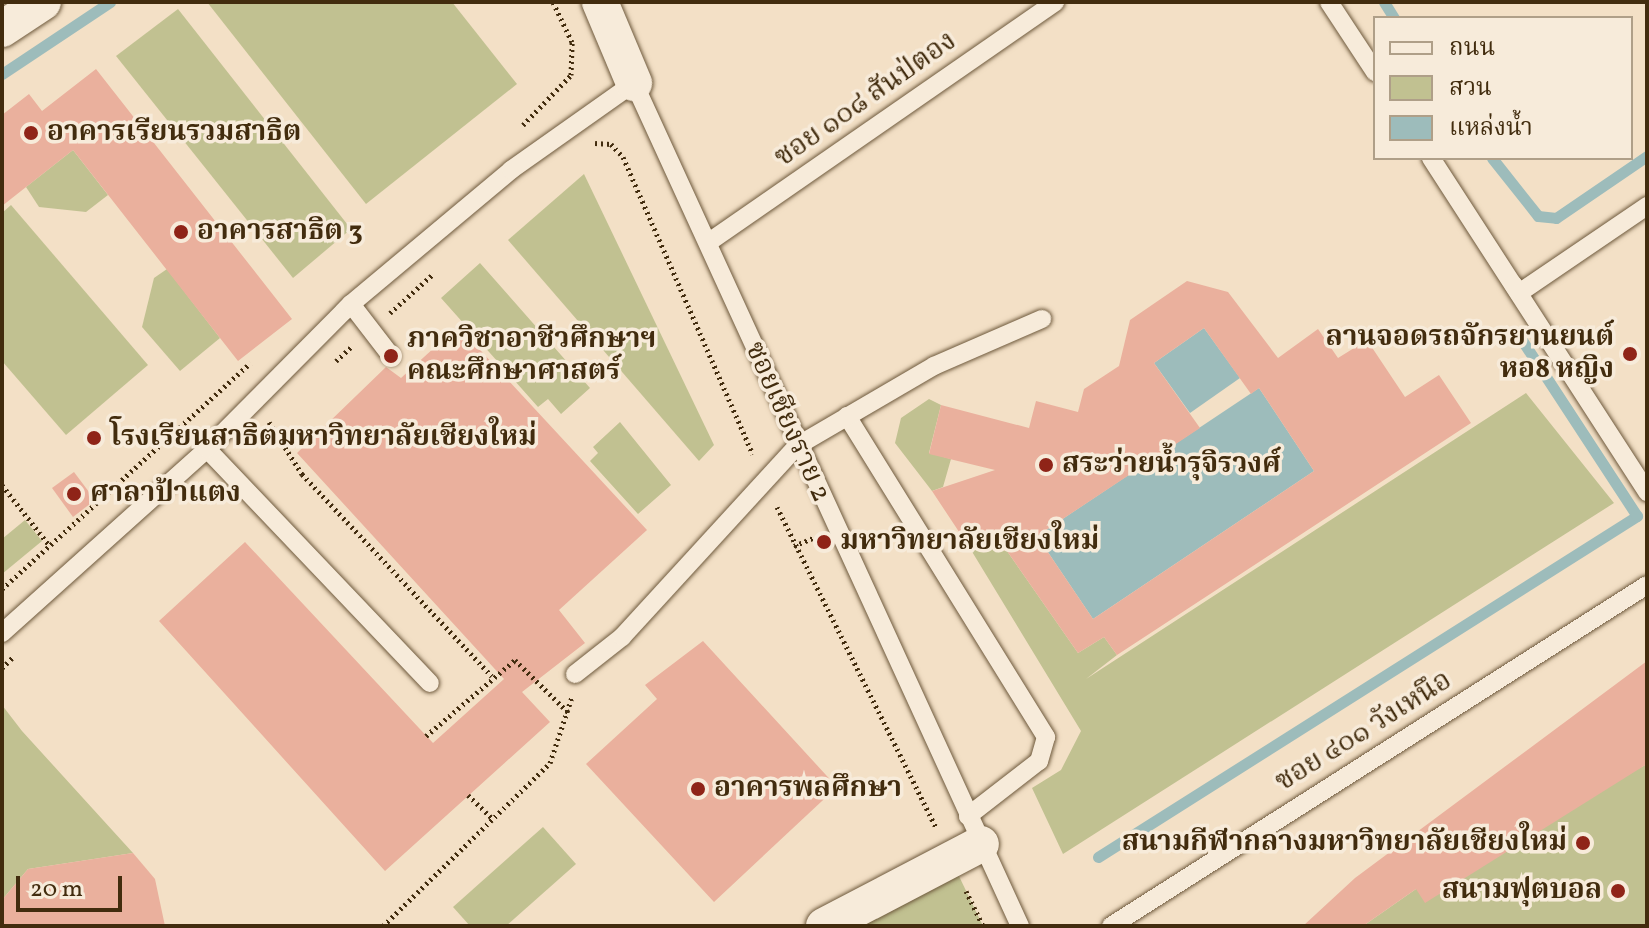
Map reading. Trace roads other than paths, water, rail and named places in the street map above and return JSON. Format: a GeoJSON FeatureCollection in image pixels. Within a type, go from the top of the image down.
{"type":"FeatureCollection","features":[{"type":"Feature","properties":{"kind":"street"},"geometry":{"type":"LineString","coordinates":[[2,29],[43,2]]}},
{"type":"Feature","properties":{"kind":"street","name":"ซอยเชียงราย 2"},"geometry":{"type":"LineString","coordinates":[[600,2],[634,83]]}},
{"type":"Feature","properties":{"kind":"street"},"geometry":{"type":"LineString","coordinates":[[824,926],[967,840]]}},
{"type":"Feature","properties":{"kind":"lane","name":"ซอย ๑๐๘ สันป่ตอง"},"geometry":{"type":"LineString","coordinates":[[709,242],[1055,2]]}},
{"type":"Feature","properties":{"kind":"lane"},"geometry":{"type":"LineString","coordinates":[[1329,2],[1373,69]]}},
{"type":"Feature","properties":{"kind":"lane","name":"ซอยเชียงราย 2"},"geometry":{"type":"LineString","coordinates":[[634,83],[709,242],[967,840],[1020,926]]}},
{"type":"Feature","properties":{"kind":"lane"},"geometry":{"type":"LineString","coordinates":[[2,633],[207,449],[351,304],[511,170],[634,83]]}},
{"type":"Feature","properties":{"kind":"lane"},"geometry":{"type":"LineString","coordinates":[[1432,160],[1647,492]]}},
{"type":"Feature","properties":{"kind":"lane"},"geometry":{"type":"LineString","coordinates":[[1519,293],[1647,206]]}},
{"type":"Feature","properties":{"kind":"lane"},"geometry":{"type":"LineString","coordinates":[[351,304],[391,356]]}},
{"type":"Feature","properties":{"kind":"lane"},"geometry":{"type":"LineString","coordinates":[[575,674],[622,637],[797,446],[934,366],[1042,319]]}},
{"type":"Feature","properties":{"kind":"lane"},"geometry":{"type":"LineString","coordinates":[[847,416],[1046,737],[1039,761],[967,840]]}},
{"type":"Feature","properties":{"kind":"lane"},"geometry":{"type":"LineString","coordinates":[[207,449],[430,683]]}},
{"type":"Feature","properties":{"kind":"lane","name":"ซอย ๔๐๑ วังเหนึอ"},"geometry":{"type":"LineString","coordinates":[[1111,926],[1647,585]]}},
{"type":"Feature","properties":{"kind":"water"},"geometry":{"type":"Polygon","coordinates":[[[1204,328],[1240,378],[1190,413],[1154,363],[1204,328]]]}},
{"type":"Feature","properties":{"kind":"water"},"geometry":{"type":"Polygon","coordinates":[[[1259,388],[1314,471],[1093,619],[1037,536],[1259,388]]]}},
{"type":"Feature","properties":{"kind":"waterway"},"geometry":{"type":"LineString","coordinates":[[2,74],[110,2]]}},
{"type":"Feature","properties":{"kind":"waterway"},"geometry":{"type":"LineString","coordinates":[[1384,2],[1393,16]]}},
{"type":"Feature","properties":{"kind":"waterway"},"geometry":{"type":"LineString","coordinates":[[1494,160],[1538,216],[1556,218],[1647,156]]}},
{"type":"Feature","properties":{"kind":"waterway"},"geometry":{"type":"LineString","coordinates":[[1098,857],[1637,516],[1519,336]]}},
{"type":"Feature","properties":{"kind":"place","name":"อาคารเรียนรวมสาธิต"},"geometry":{"type":"Point","coordinates":[31,133]}},
{"type":"Feature","properties":{"kind":"place","name":"อาคารสาธิต 3"},"geometry":{"type":"Point","coordinates":[181,232]}},
{"type":"Feature","properties":{"kind":"place","name":"ลานจอดรถจักรยานยนต์ หอ8 หญิง"},"geometry":{"type":"Point","coordinates":[1630,354]}},
{"type":"Feature","properties":{"kind":"place","name":"ภาควิชาอาชีวศึกษาฯ คณะศึกษาศาสตร์"},"geometry":{"type":"Point","coordinates":[391,356]}},
{"type":"Feature","properties":{"kind":"place","name":"โรงเรียนสาธิตมหาวิทยาลัยเชียงใหม่"},"geometry":{"type":"Point","coordinates":[94,438]}},
{"type":"Feature","properties":{"kind":"place","name":"สระว่ายน้ำรุจิรวงศ์"},"geometry":{"type":"Point","coordinates":[1046,465]}},
{"type":"Feature","properties":{"kind":"place","name":"ศาลาป้าแตง"},"geometry":{"type":"Point","coordinates":[74,494]}},
{"type":"Feature","properties":{"kind":"place","name":"มหาวิทยาลัยเชียงใหม่"},"geometry":{"type":"Point","coordinates":[824,542]}},
{"type":"Feature","properties":{"kind":"place","name":"อาคารพลศึกษา"},"geometry":{"type":"Point","coordinates":[698,789]}},
{"type":"Feature","properties":{"kind":"place","name":"สนามกีฬากลางมหาวิทยาลัยเชียงใหม่"},"geometry":{"type":"Point","coordinates":[1583,843]}},
{"type":"Feature","properties":{"kind":"place","name":"สนามฟุตบอล"},"geometry":{"type":"Point","coordinates":[1618,891]}}]}
